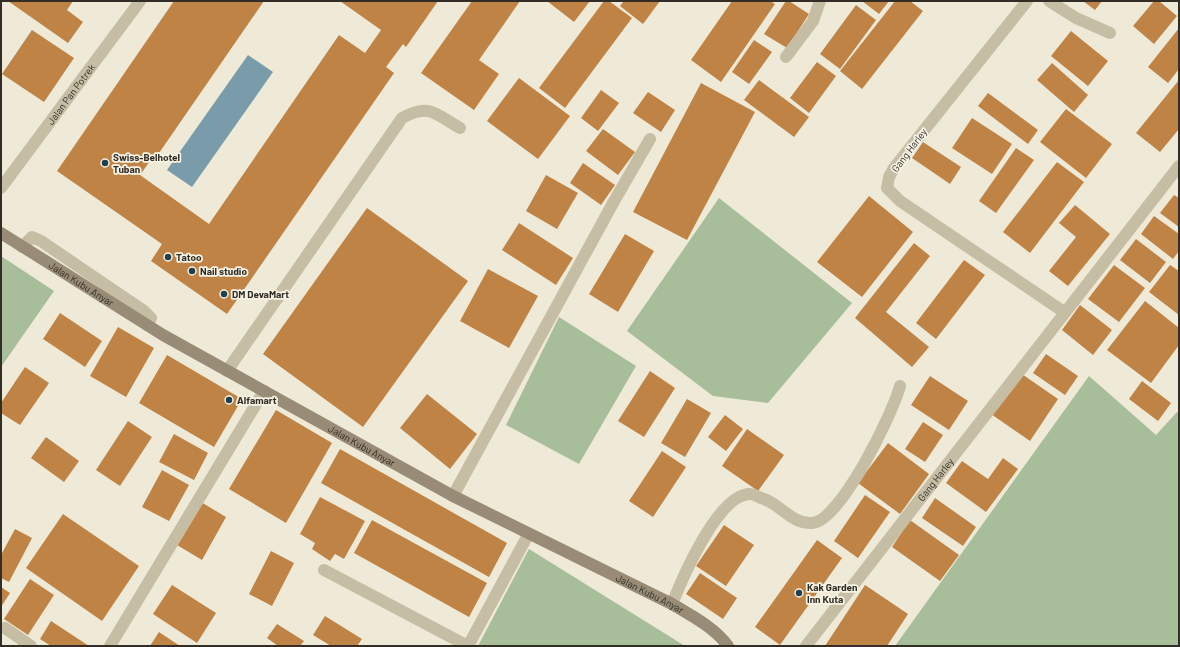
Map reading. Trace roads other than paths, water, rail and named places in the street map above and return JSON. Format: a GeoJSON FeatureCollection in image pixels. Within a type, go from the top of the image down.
{"type":"FeatureCollection","features":[{"type":"Feature","properties":{"kind":"street","name":"Jalan Pan Potrek"},"geometry":{"type":"LineString","coordinates":[[1,188],[140,1]]}},
{"type":"Feature","properties":{"kind":"street"},"geometry":{"type":"LineString","coordinates":[[786,57],[813,21],[820,1]]}},
{"type":"Feature","properties":{"kind":"street","name":"Gang Harley"},"geometry":{"type":"LineString","coordinates":[[1026,1],[894,168],[889,177],[887,188],[900,201],[1064,312]]}},
{"type":"Feature","properties":{"kind":"street"},"geometry":{"type":"LineString","coordinates":[[1049,1],[1076,18],[1110,33]]}},
{"type":"Feature","properties":{"kind":"street"},"geometry":{"type":"LineString","coordinates":[[227,371],[402,118],[413,112],[425,110],[431,111],[460,128]]}},
{"type":"Feature","properties":{"kind":"street"},"geometry":{"type":"LineString","coordinates":[[453,496],[613,203],[650,139]]}},
{"type":"Feature","properties":{"kind":"street","name":"Gang Harley"},"geometry":{"type":"LineString","coordinates":[[806,646],[1064,312],[1179,166]]}},
{"type":"Feature","properties":{"kind":"street","name":"Jalan Kubu Anyar"},"geometry":{"type":"LineString","coordinates":[[1,233],[147,325],[264,392],[453,496],[528,535],[672,604],[706,625],[721,637],[728,646]]}},
{"type":"Feature","properties":{"kind":"street"},"geometry":{"type":"LineString","coordinates":[[672,604],[684,574],[702,541],[717,517],[736,499],[750,494],[766,500],[794,519],[804,523],[814,524],[824,519],[858,476],[890,414],[900,386]]}},
{"type":"Feature","properties":{"kind":"street"},"geometry":{"type":"LineString","coordinates":[[110,646],[264,392]]}},
{"type":"Feature","properties":{"kind":"street"},"geometry":{"type":"LineString","coordinates":[[324,570],[468,646],[528,535]]}},
{"type":"Feature","properties":{"kind":"street"},"geometry":{"type":"LineString","coordinates":[[5,628],[31,646]]}},
{"type":"Feature","properties":{"kind":"water"},"geometry":{"type":"Polygon","coordinates":[[[248,55],[273,72],[192,187],[167,170],[248,55]]]}},
{"type":"Feature","properties":{"kind":"place","name":"Swiss-Belhotel Tuban"},"geometry":{"type":"Point","coordinates":[105,163]}},
{"type":"Feature","properties":{"kind":"place","name":"Tatoo"},"geometry":{"type":"Point","coordinates":[168,257]}},
{"type":"Feature","properties":{"kind":"place","name":"Nail studio"},"geometry":{"type":"Point","coordinates":[192,271]}},
{"type":"Feature","properties":{"kind":"place","name":"DM DevaMart"},"geometry":{"type":"Point","coordinates":[224,294]}},
{"type":"Feature","properties":{"kind":"place","name":"Alfamart"},"geometry":{"type":"Point","coordinates":[229,400]}},
{"type":"Feature","properties":{"kind":"place","name":"Kak Garden Inn Kuta"},"geometry":{"type":"Point","coordinates":[799,593]}}]}
